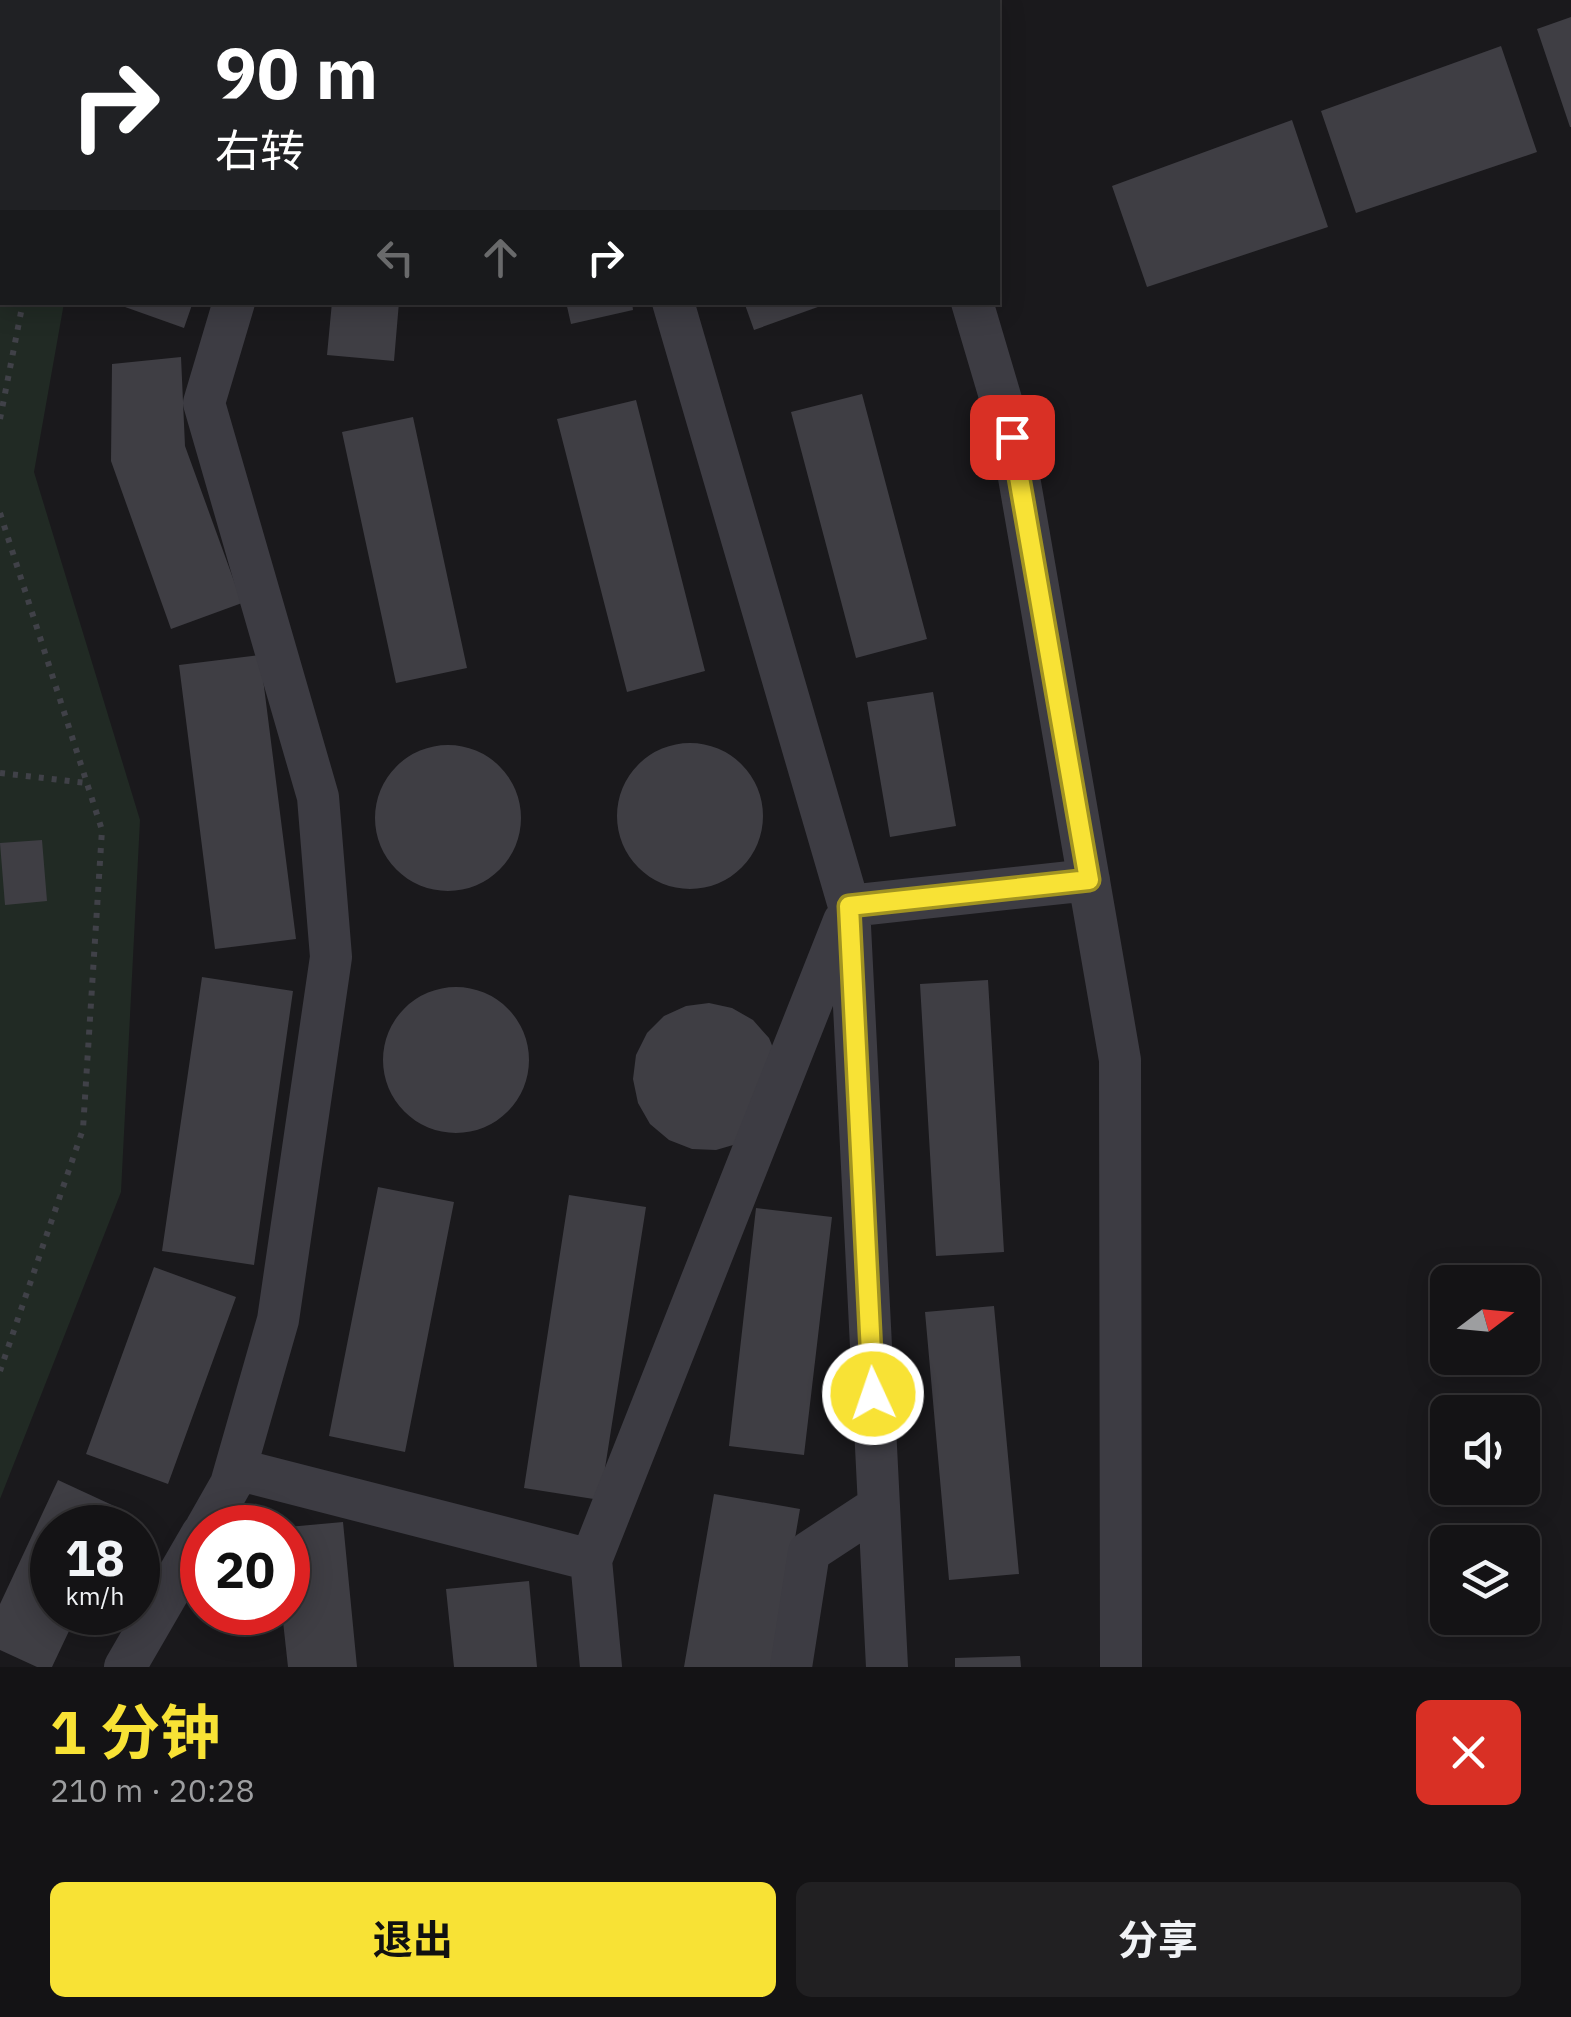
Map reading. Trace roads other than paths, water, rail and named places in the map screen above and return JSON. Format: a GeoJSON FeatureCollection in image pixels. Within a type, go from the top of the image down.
{"type":"FeatureCollection","features":[{"type":"Feature","properties":{"kind":"street"},"geometry":{"type":"LineString","coordinates":[[219,1505],[236,1469],[278,1320],[332,957],[318,796],[204,404],[233,305]]}},
{"type":"Feature","properties":{"kind":"street"},"geometry":{"type":"LineString","coordinates":[[674,305],[849,906],[887,1667]]}},
{"type":"Feature","properties":{"kind":"street"},"geometry":{"type":"LineString","coordinates":[[973,305],[1012,437],[1120,1060],[1121,1667]]}},
{"type":"Feature","properties":{"kind":"street"},"geometry":{"type":"LineString","coordinates":[[849,906],[1089,880]]}},
{"type":"Feature","properties":{"kind":"street"},"geometry":{"type":"LineString","coordinates":[[601,1667],[591,1560],[849,906]]}},
{"type":"Feature","properties":{"kind":"street"},"geometry":{"type":"LineString","coordinates":[[236,1469],[591,1560]]}},
{"type":"Feature","properties":{"kind":"street"},"geometry":{"type":"LineString","coordinates":[[791,1667],[809,1552],[879,1506]]}},
{"type":"Feature","properties":{"kind":"street"},"geometry":{"type":"LineString","coordinates":[[124,1667],[180,1572]]}}]}
